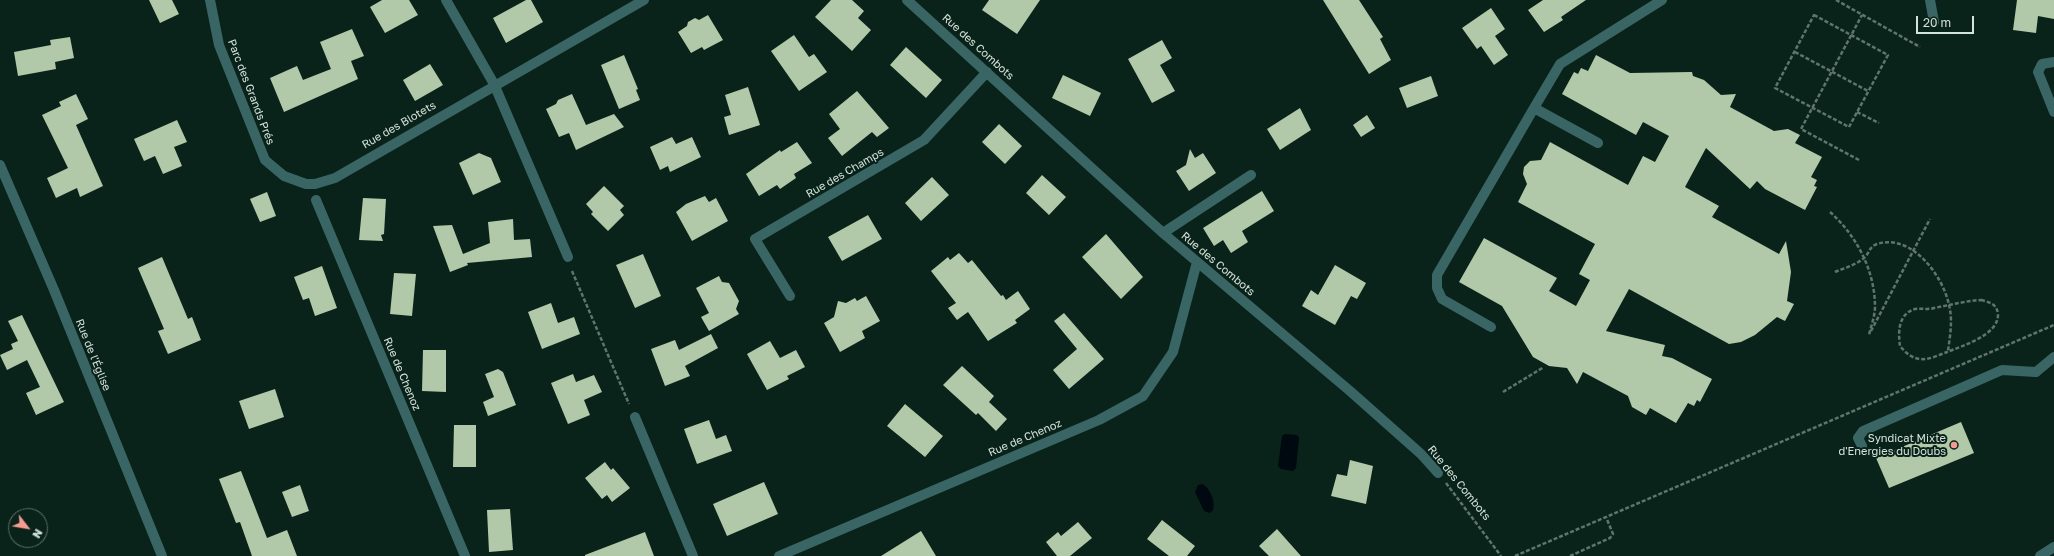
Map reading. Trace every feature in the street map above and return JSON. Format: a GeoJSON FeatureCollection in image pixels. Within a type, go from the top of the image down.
{"type":"FeatureCollection","features":[{"type":"Feature","properties":{"kind":"street","name":"Parc des Grands Prés"},"geometry":{"type":"LineString","coordinates":[[210,0],[219,45],[264,160],[284,176],[306,184],[315,184]]}},
{"type":"Feature","properties":{"kind":"street"},"geometry":{"type":"LineString","coordinates":[[446,0],[494,84],[568,257]]}},
{"type":"Feature","properties":{"kind":"street","name":"Rue des Blotets"},"geometry":{"type":"LineString","coordinates":[[315,184],[334,178],[494,84],[644,0]]}},
{"type":"Feature","properties":{"kind":"street","name":"Rue des Combots"},"geometry":{"type":"LineString","coordinates":[[907,0],[1163,233],[1350,391],[1421,454],[1438,473]]}},
{"type":"Feature","properties":{"kind":"street"},"geometry":{"type":"LineString","coordinates":[[1491,326],[1442,299],[1437,288],[1437,275],[1560,64],[1662,0]]}},
{"type":"Feature","properties":{"kind":"street"},"geometry":{"type":"LineString","coordinates":[[1930,0],[1934,22]]}},
{"type":"Feature","properties":{"kind":"street"},"geometry":{"type":"LineString","coordinates":[[2054,62],[2042,64],[2038,72],[2054,112]]}},
{"type":"Feature","properties":{"kind":"street","name":"Rue des Champs"},"geometry":{"type":"LineString","coordinates":[[790,296],[755,239],[924,140],[987,72]]}},
{"type":"Feature","properties":{"kind":"street"},"geometry":{"type":"LineString","coordinates":[[1534,108],[1598,143]]}},
{"type":"Feature","properties":{"kind":"street","name":"Rue de l'Église"},"geometry":{"type":"LineString","coordinates":[[0,165],[54,290],[162,556]]}},
{"type":"Feature","properties":{"kind":"street"},"geometry":{"type":"LineString","coordinates":[[1163,233],[1251,175]]}},
{"type":"Feature","properties":{"kind":"street","name":"Rue de Chenoz"},"geometry":{"type":"LineString","coordinates":[[316,200],[465,556]]}},
{"type":"Feature","properties":{"kind":"street","name":"Rue de Chenoz"},"geometry":{"type":"LineString","coordinates":[[779,556],[1099,420],[1143,396],[1173,352],[1197,262]]}},
{"type":"Feature","properties":{"kind":"street"},"geometry":{"type":"LineString","coordinates":[[1862,446],[1858,438],[1863,431],[2002,370],[2036,372],[2054,357]]}},
{"type":"Feature","properties":{"kind":"street"},"geometry":{"type":"LineString","coordinates":[[635,417],[693,556]]}},
{"type":"Feature","properties":{"kind":"street"},"geometry":{"type":"LineString","coordinates":[[2040,556],[2054,547]]}},
{"type":"Feature","properties":{"kind":"path"},"geometry":{"type":"LineString","coordinates":[[1836,0],[1920,47]]}},
{"type":"Feature","properties":{"kind":"path"},"geometry":{"type":"LineString","coordinates":[[1814,15],[1888,55],[1849,128],[1775,88],[1795,52],[1814,15]]}},
{"type":"Feature","properties":{"kind":"path"},"geometry":{"type":"LineString","coordinates":[[1859,160],[1800,129],[1862,15]]}},
{"type":"Feature","properties":{"kind":"path"},"geometry":{"type":"LineString","coordinates":[[1795,52],[1868,91]]}},
{"type":"Feature","properties":{"kind":"path"},"geometry":{"type":"LineString","coordinates":[[1857,112],[1879,123]]}},
{"type":"Feature","properties":{"kind":"path"},"geometry":{"type":"LineString","coordinates":[[1830,212],[1849,231],[1865,257],[1872,286],[1875,308],[1869,335],[1912,250],[1930,219]]}},
{"type":"Feature","properties":{"kind":"path"},"geometry":{"type":"LineString","coordinates":[[1835,272],[1865,257],[1871,247],[1878,244],[1899,244],[1912,250],[1930,265],[1941,282],[1949,305],[1951,322],[1948,351]]}},
{"type":"Feature","properties":{"kind":"path"},"geometry":{"type":"LineString","coordinates":[[568,257],[635,417]]}},
{"type":"Feature","properties":{"kind":"path"},"geometry":{"type":"LineString","coordinates":[[1981,300],[1992,303],[1998,310],[1998,320],[1990,330],[1975,341],[1929,358],[1920,359],[1909,355],[1900,346],[1898,335],[1900,323],[1906,314],[1916,309],[1931,309],[1949,305],[1981,300]]}},
{"type":"Feature","properties":{"kind":"path"},"geometry":{"type":"LineString","coordinates":[[1515,556],[2054,326]]}},
{"type":"Feature","properties":{"kind":"path"},"geometry":{"type":"LineString","coordinates":[[1503,392],[1544,367]]}},
{"type":"Feature","properties":{"kind":"path","name":"Rue des Combots"},"geometry":{"type":"LineString","coordinates":[[1438,473],[1502,556]]}},
{"type":"Feature","properties":{"kind":"path"},"geometry":{"type":"LineString","coordinates":[[1570,556],[1610,538],[1613,534],[1606,517]]}},
{"type":"Feature","properties":{"kind":"shaded area"},"geometry":{"type":"Polygon","coordinates":[[[1285,434],[1297,435],[1299,438],[1296,468],[1293,471],[1281,469],[1278,466],[1282,436],[1285,434]]]}},
{"type":"Feature","properties":{"kind":"shaded area"},"geometry":{"type":"Polygon","coordinates":[[[1202,484],[1208,488],[1213,499],[1214,507],[1210,513],[1204,511],[1195,492],[1198,485],[1202,484]]]}},
{"type":"Feature","properties":{"kind":"building"},"geometry":{"type":"Polygon","coordinates":[[[149,0],[172,0],[179,14],[160,23],[149,0]]]}},
{"type":"Feature","properties":{"kind":"building"},"geometry":{"type":"Polygon","coordinates":[[[382,0],[409,0],[418,15],[385,33],[370,7],[382,0]]]}},
{"type":"Feature","properties":{"kind":"building"},"geometry":{"type":"Polygon","coordinates":[[[526,0],[531,0],[543,22],[506,43],[493,18],[526,0]]]}},
{"type":"Feature","properties":{"kind":"building"},"geometry":{"type":"Polygon","coordinates":[[[831,0],[852,0],[864,11],[858,18],[871,30],[852,51],[815,17],[831,0]]]}},
{"type":"Feature","properties":{"kind":"building"},"geometry":{"type":"Polygon","coordinates":[[[989,0],[1040,0],[1017,34],[982,10],[989,0]]]}},
{"type":"Feature","properties":{"kind":"building"},"geometry":{"type":"Polygon","coordinates":[[[1323,0],[1359,0],[1383,37],[1380,39],[1391,60],[1369,74],[1323,0]]]}},
{"type":"Feature","properties":{"kind":"building"},"geometry":{"type":"Polygon","coordinates":[[[1543,0],[1586,0],[1561,17],[1563,20],[1544,32],[1528,10],[1543,0]]]}},
{"type":"Feature","properties":{"kind":"building"},"geometry":{"type":"Polygon","coordinates":[[[2017,0],[2054,0],[2054,19],[2038,16],[2036,33],[2013,30],[2017,0]]]}},
{"type":"Feature","properties":{"kind":"building"},"geometry":{"type":"Polygon","coordinates":[[[1491,8],[1505,29],[1495,36],[1508,55],[1494,65],[1481,46],[1477,49],[1462,28],[1491,8]]]}},
{"type":"Feature","properties":{"kind":"building"},"geometry":{"type":"Polygon","coordinates":[[[708,15],[723,40],[704,50],[702,47],[691,53],[678,32],[687,26],[688,22],[695,18],[699,20],[708,15]]]}},
{"type":"Feature","properties":{"kind":"building"},"geometry":{"type":"Polygon","coordinates":[[[352,29],[364,56],[351,61],[358,79],[284,112],[270,78],[297,66],[303,80],[331,69],[320,42],[352,29]]]}},
{"type":"Feature","properties":{"kind":"building"},"geometry":{"type":"Polygon","coordinates":[[[794,35],[809,57],[814,54],[827,72],[799,91],[771,51],[794,35]]]}},
{"type":"Feature","properties":{"kind":"building"},"geometry":{"type":"Polygon","coordinates":[[[70,37],[74,58],[55,62],[56,69],[18,76],[14,52],[51,45],[50,40],[70,37]]]}},
{"type":"Feature","properties":{"kind":"building"},"geometry":{"type":"Polygon","coordinates":[[[1162,40],[1172,58],[1160,65],[1175,91],[1152,103],[1128,59],[1162,40]]]}},
{"type":"Feature","properties":{"kind":"building"},"geometry":{"type":"Polygon","coordinates":[[[906,47],[942,80],[926,98],[890,65],[906,47]]]}},
{"type":"Feature","properties":{"kind":"building"},"geometry":{"type":"Polygon","coordinates":[[[624,55],[638,89],[636,90],[640,100],[619,109],[601,65],[624,55]]]}},
{"type":"Feature","properties":{"kind":"building"},"geometry":{"type":"Polygon","coordinates":[[[1596,55],[1630,73],[1692,72],[1693,76],[1704,80],[1721,95],[1736,94],[1730,107],[1774,131],[1788,129],[1800,135],[1795,143],[1822,157],[1811,177],[1817,180],[1814,186],[1817,187],[1805,210],[1765,189],[1757,181],[1750,189],[1706,148],[1685,187],[1719,206],[1712,217],[1779,254],[1786,241],[1791,272],[1787,301],[1794,304],[1785,321],[1777,317],[1755,335],[1741,342],[1729,344],[1629,289],[1606,331],[1665,345],[1662,356],[1672,358],[1712,379],[1700,402],[1697,400],[1694,406],[1688,403],[1676,423],[1650,408],[1646,415],[1632,407],[1628,396],[1583,372],[1577,384],[1567,368],[1549,366],[1533,357],[1502,306],[1459,282],[1484,238],[1557,278],[1549,291],[1576,306],[1590,280],[1579,274],[1595,244],[1518,202],[1527,184],[1523,174],[1524,167],[1530,161],[1541,160],[1550,142],[1628,185],[1643,156],[1655,162],[1669,136],[1643,122],[1636,135],[1562,94],[1574,72],[1578,74],[1581,68],[1588,71],[1596,55]]]}},
{"type":"Feature","properties":{"kind":"building"},"geometry":{"type":"Polygon","coordinates":[[[430,64],[443,85],[415,101],[403,80],[430,64]]]}},
{"type":"Feature","properties":{"kind":"building"},"geometry":{"type":"Polygon","coordinates":[[[1063,75],[1101,93],[1090,116],[1052,98],[1063,75]]]}},
{"type":"Feature","properties":{"kind":"building"},"geometry":{"type":"Polygon","coordinates":[[[1431,76],[1438,96],[1407,108],[1399,88],[1431,76]]]}},
{"type":"Feature","properties":{"kind":"building"},"geometry":{"type":"Polygon","coordinates":[[[748,87],[760,125],[729,135],[724,117],[731,115],[725,95],[748,87]]]}},
{"type":"Feature","properties":{"kind":"building"},"geometry":{"type":"Polygon","coordinates":[[[857,91],[889,128],[877,137],[872,132],[842,156],[828,138],[840,129],[829,114],[857,91]]]}},
{"type":"Feature","properties":{"kind":"building"},"geometry":{"type":"Polygon","coordinates":[[[76,94],[88,119],[76,125],[103,186],[80,197],[77,188],[56,198],[47,178],[68,168],[42,115],[61,106],[59,102],[76,94]]]}},
{"type":"Feature","properties":{"kind":"building"},"geometry":{"type":"Polygon","coordinates":[[[572,94],[586,125],[614,114],[624,127],[576,150],[569,133],[559,137],[546,109],[556,104],[558,100],[572,94]]]}},
{"type":"Feature","properties":{"kind":"building"},"geometry":{"type":"Polygon","coordinates":[[[1300,108],[1311,130],[1280,150],[1267,129],[1300,108]]]}},
{"type":"Feature","properties":{"kind":"building"},"geometry":{"type":"Polygon","coordinates":[[[1367,115],[1375,128],[1361,137],[1353,125],[1367,115]]]}},
{"type":"Feature","properties":{"kind":"building"},"geometry":{"type":"Polygon","coordinates":[[[177,120],[187,142],[174,147],[182,166],[163,174],[155,156],[144,161],[134,139],[177,120]]]}},
{"type":"Feature","properties":{"kind":"building"},"geometry":{"type":"Polygon","coordinates":[[[999,124],[1022,146],[1005,164],[982,142],[999,124]]]}},
{"type":"Feature","properties":{"kind":"building"},"geometry":{"type":"Polygon","coordinates":[[[672,137],[676,144],[692,137],[701,157],[670,172],[668,166],[660,170],[650,147],[672,137]]]}},
{"type":"Feature","properties":{"kind":"building"},"geometry":{"type":"Polygon","coordinates":[[[797,142],[812,163],[794,174],[796,178],[780,189],[777,185],[759,196],[746,174],[780,150],[781,152],[797,142]]]}},
{"type":"Feature","properties":{"kind":"building"},"geometry":{"type":"Polygon","coordinates":[[[1190,149],[1195,158],[1203,153],[1216,173],[1189,191],[1176,171],[1186,165],[1190,149]]]}},
{"type":"Feature","properties":{"kind":"building"},"geometry":{"type":"Polygon","coordinates":[[[479,153],[491,158],[501,182],[473,195],[459,163],[479,153]]]}},
{"type":"Feature","properties":{"kind":"building"},"geometry":{"type":"Polygon","coordinates":[[[1042,175],[1066,197],[1049,215],[1026,193],[1042,175]]]}},
{"type":"Feature","properties":{"kind":"building"},"geometry":{"type":"Polygon","coordinates":[[[932,177],[949,195],[921,221],[905,203],[932,177]]]}},
{"type":"Feature","properties":{"kind":"building"},"geometry":{"type":"Polygon","coordinates":[[[604,186],[624,206],[620,210],[624,215],[608,231],[591,214],[593,212],[586,204],[604,186]]]}},
{"type":"Feature","properties":{"kind":"building"},"geometry":{"type":"Polygon","coordinates":[[[1262,191],[1274,211],[1242,231],[1248,242],[1231,253],[1223,240],[1214,246],[1203,228],[1262,191]]]}},
{"type":"Feature","properties":{"kind":"building"},"geometry":{"type":"Polygon","coordinates":[[[267,192],[276,216],[260,222],[250,199],[267,192]]]}},
{"type":"Feature","properties":{"kind":"building"},"geometry":{"type":"Polygon","coordinates":[[[705,196],[709,202],[716,198],[728,221],[692,241],[676,212],[686,204],[705,196]]]}},
{"type":"Feature","properties":{"kind":"building"},"geometry":{"type":"Polygon","coordinates":[[[363,198],[386,199],[384,234],[381,235],[383,241],[359,240],[363,198]]]}},
{"type":"Feature","properties":{"kind":"building"},"geometry":{"type":"Polygon","coordinates":[[[868,215],[882,239],[842,261],[828,237],[868,215]]]}},
{"type":"Feature","properties":{"kind":"building"},"geometry":{"type":"Polygon","coordinates":[[[513,219],[514,240],[530,239],[532,257],[467,263],[468,265],[450,272],[433,226],[452,225],[463,254],[490,243],[488,222],[513,219]]]}},
{"type":"Feature","properties":{"kind":"building"},"geometry":{"type":"Polygon","coordinates":[[[1106,234],[1143,277],[1121,299],[1082,257],[1106,234]]]}},
{"type":"Feature","properties":{"kind":"building"},"geometry":{"type":"Polygon","coordinates":[[[959,253],[968,263],[972,260],[1001,296],[1003,295],[1006,300],[1018,291],[1030,309],[1015,320],[1017,323],[988,341],[968,312],[957,320],[948,308],[956,303],[931,271],[948,257],[950,260],[959,253]]]}},
{"type":"Feature","properties":{"kind":"building"},"geometry":{"type":"Polygon","coordinates":[[[643,254],[661,296],[635,308],[616,265],[643,254]]]}},
{"type":"Feature","properties":{"kind":"building"},"geometry":{"type":"Polygon","coordinates":[[[162,257],[188,319],[192,317],[201,340],[168,354],[158,331],[164,329],[138,268],[162,257]]]}},
{"type":"Feature","properties":{"kind":"building"},"geometry":{"type":"Polygon","coordinates":[[[1335,265],[1366,283],[1357,299],[1351,296],[1335,325],[1302,306],[1311,290],[1318,295],[1335,265]]]}},
{"type":"Feature","properties":{"kind":"building"},"geometry":{"type":"Polygon","coordinates":[[[322,266],[337,308],[315,316],[309,298],[303,300],[294,277],[322,266]]]}},
{"type":"Feature","properties":{"kind":"building"},"geometry":{"type":"Polygon","coordinates":[[[394,273],[416,274],[412,316],[390,314],[394,273]]]}},
{"type":"Feature","properties":{"kind":"building"},"geometry":{"type":"Polygon","coordinates":[[[719,276],[722,282],[729,283],[739,301],[736,309],[739,314],[709,331],[701,317],[709,313],[696,288],[719,276]]]}},
{"type":"Feature","properties":{"kind":"building"},"geometry":{"type":"Polygon","coordinates":[[[866,296],[880,321],[862,331],[865,338],[840,352],[824,323],[834,317],[838,301],[846,303],[855,298],[857,301],[866,296]]]}},
{"type":"Feature","properties":{"kind":"building"},"geometry":{"type":"Polygon","coordinates":[[[551,303],[558,323],[574,317],[580,334],[542,349],[528,312],[551,303]]]}},
{"type":"Feature","properties":{"kind":"building"},"geometry":{"type":"Polygon","coordinates":[[[1064,313],[1104,359],[1069,389],[1053,370],[1077,349],[1054,321],[1064,313]]]}},
{"type":"Feature","properties":{"kind":"building"},"geometry":{"type":"Polygon","coordinates":[[[22,315],[64,402],[36,415],[26,393],[40,387],[27,360],[7,370],[0,355],[13,349],[11,344],[18,341],[8,321],[22,315]]]}},
{"type":"Feature","properties":{"kind":"building"},"geometry":{"type":"Polygon","coordinates":[[[711,334],[718,348],[685,366],[690,376],[665,386],[651,349],[675,340],[679,350],[711,334]]]}},
{"type":"Feature","properties":{"kind":"building"},"geometry":{"type":"Polygon","coordinates":[[[770,341],[780,358],[796,350],[805,367],[787,376],[789,379],[767,390],[747,354],[770,341]]]}},
{"type":"Feature","properties":{"kind":"building"},"geometry":{"type":"Polygon","coordinates":[[[423,350],[446,350],[446,392],[422,391],[423,350]]]}},
{"type":"Feature","properties":{"kind":"building"},"geometry":{"type":"Polygon","coordinates":[[[962,366],[994,396],[989,402],[1007,419],[996,431],[978,413],[976,415],[943,385],[962,366]]]}},
{"type":"Feature","properties":{"kind":"building"},"geometry":{"type":"Polygon","coordinates":[[[498,369],[503,372],[516,405],[488,416],[483,402],[494,397],[485,374],[498,369]]]}},
{"type":"Feature","properties":{"kind":"building"},"geometry":{"type":"Polygon","coordinates":[[[573,374],[576,382],[594,375],[602,392],[584,400],[590,415],[568,424],[551,383],[573,374]]]}},
{"type":"Feature","properties":{"kind":"building"},"geometry":{"type":"Polygon","coordinates":[[[275,389],[284,417],[249,429],[239,401],[275,389]]]}},
{"type":"Feature","properties":{"kind":"building"},"geometry":{"type":"Polygon","coordinates":[[[905,404],[943,436],[925,457],[887,426],[905,404]]]}},
{"type":"Feature","properties":{"kind":"building"},"geometry":{"type":"Polygon","coordinates":[[[709,420],[716,439],[726,435],[732,451],[697,464],[684,429],[709,420]]]}},
{"type":"Feature","properties":{"kind":"building"},"geometry":{"type":"Polygon","coordinates":[[[1961,422],[1974,453],[1889,488],[1876,458],[1961,422]]]}},
{"type":"Feature","properties":{"kind":"building"},"geometry":{"type":"Polygon","coordinates":[[[454,425],[476,425],[476,467],[453,467],[454,425]]]}},
{"type":"Feature","properties":{"kind":"building"},"geometry":{"type":"Polygon","coordinates":[[[1350,460],[1373,466],[1366,504],[1331,496],[1337,474],[1347,476],[1350,460]]]}},
{"type":"Feature","properties":{"kind":"building"},"geometry":{"type":"Polygon","coordinates":[[[605,462],[611,470],[613,468],[630,488],[612,502],[607,495],[602,499],[585,478],[605,462]]]}},
{"type":"Feature","properties":{"kind":"building"},"geometry":{"type":"Polygon","coordinates":[[[241,471],[267,538],[287,530],[297,556],[252,556],[240,522],[236,523],[219,479],[241,471]]]}},
{"type":"Feature","properties":{"kind":"building"},"geometry":{"type":"Polygon","coordinates":[[[764,482],[778,514],[727,536],[713,504],[764,482]]]}},
{"type":"Feature","properties":{"kind":"building"},"geometry":{"type":"Polygon","coordinates":[[[300,485],[309,511],[292,517],[282,492],[300,485]]]}},
{"type":"Feature","properties":{"kind":"building"},"geometry":{"type":"Polygon","coordinates":[[[510,509],[513,550],[489,552],[487,510],[510,509]]]}},
{"type":"Feature","properties":{"kind":"building"},"geometry":{"type":"Polygon","coordinates":[[[1162,520],[1195,546],[1187,556],[1169,556],[1147,539],[1162,520]]]}},
{"type":"Feature","properties":{"kind":"building"},"geometry":{"type":"Polygon","coordinates":[[[1078,522],[1092,538],[1070,556],[1057,556],[1046,542],[1058,532],[1061,536],[1078,522]]]}},
{"type":"Feature","properties":{"kind":"building"},"geometry":{"type":"Polygon","coordinates":[[[1277,529],[1301,556],[1269,556],[1259,546],[1277,529]]]}},
{"type":"Feature","properties":{"kind":"building"},"geometry":{"type":"Polygon","coordinates":[[[921,531],[936,556],[881,556],[921,531]]]}},
{"type":"Feature","properties":{"kind":"building"},"geometry":{"type":"Polygon","coordinates":[[[645,532],[654,556],[585,556],[585,555],[645,532]]]}},
{"type":"Feature","properties":{"kind":"place","name":"Syndicat Mixte d'Energies du Doubs"},"geometry":{"type":"Point","coordinates":[1954,445]}}]}
